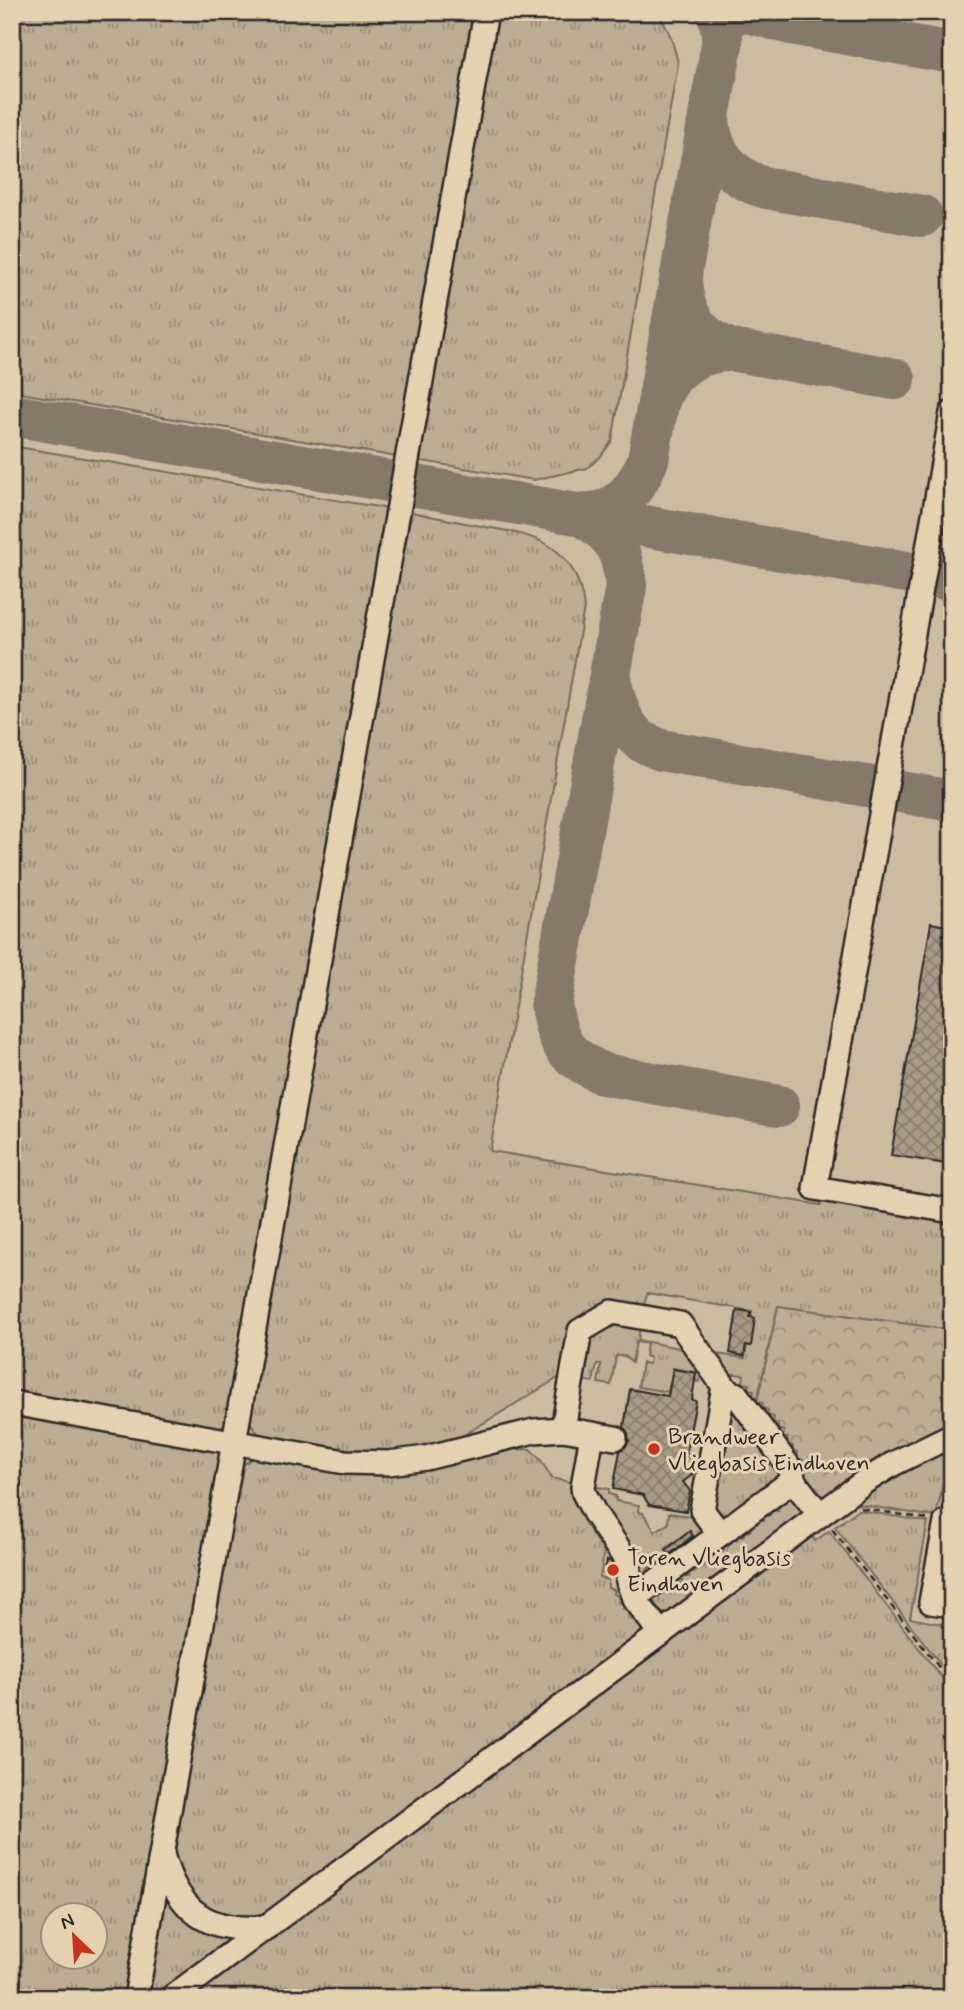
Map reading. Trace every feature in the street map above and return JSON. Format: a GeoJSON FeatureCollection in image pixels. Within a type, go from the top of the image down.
{"type":"FeatureCollection","features":[{"type":"Feature","properties":{"kind":"lane"},"geometry":{"type":"LineString","coordinates":[[136,1998],[485,12]]}},
{"type":"Feature","properties":{"kind":"lane"},"geometry":{"type":"LineString","coordinates":[[952,413],[815,1188],[952,1211]]}},
{"type":"Feature","properties":{"kind":"lane"},"geometry":{"type":"LineString","coordinates":[[563,1429],[580,1331],[612,1312],[680,1324],[728,1392]]}},
{"type":"Feature","properties":{"kind":"lane"},"geometry":{"type":"LineString","coordinates":[[720,1534],[702,1510],[723,1392],[736,1394],[792,1471],[793,1479],[825,1521]]}},
{"type":"Feature","properties":{"kind":"lane"},"geometry":{"type":"LineString","coordinates":[[12,1403],[345,1462],[389,1463],[426,1458],[534,1431],[563,1429],[615,1438]]}},
{"type":"Feature","properties":{"kind":"lane"},"geometry":{"type":"LineString","coordinates":[[592,1434],[584,1493],[629,1564],[628,1581],[634,1598],[661,1634]]}},
{"type":"Feature","properties":{"kind":"lane"},"geometry":{"type":"LineString","coordinates":[[171,1998],[661,1634],[825,1521],[892,1464],[952,1435]]}},
{"type":"Feature","properties":{"kind":"lane"},"geometry":{"type":"LineString","coordinates":[[634,1598],[793,1479]]}},
{"type":"Feature","properties":{"kind":"lane"},"geometry":{"type":"LineString","coordinates":[[949,1523],[931,1602],[952,1605]]}},
{"type":"Feature","properties":{"kind":"lane"},"geometry":{"type":"LineString","coordinates":[[162,1854],[166,1871],[180,1897],[200,1916],[243,1930],[267,1927]]}},
{"type":"Feature","properties":{"kind":"path"},"geometry":{"type":"LineString","coordinates":[[856,1507],[949,1523]]}},
{"type":"Feature","properties":{"kind":"path"},"geometry":{"type":"LineString","coordinates":[[825,1521],[952,1684]]}},
{"type":"Feature","properties":{"kind":"shaded area"},"geometry":{"type":"Polygon","coordinates":[[[12,12],[952,12],[952,1998],[12,1998],[12,12]]]}},
{"type":"Feature","properties":{"kind":"green space"},"geometry":{"type":"Polygon","coordinates":[[[22,12],[478,12],[398,457],[12,390],[12,69],[22,12]]]}},
{"type":"Feature","properties":{"kind":"green space"},"geometry":{"type":"Polygon","coordinates":[[[493,12],[657,12],[665,24],[678,64],[612,441],[587,468],[534,480],[416,460],[493,12]]]}},
{"type":"Feature","properties":{"kind":"green space"},"geometry":{"type":"Polygon","coordinates":[[[12,446],[390,509],[230,1420],[216,1430],[12,1394],[12,446]]]}},
{"type":"Feature","properties":{"kind":"green space"},"geometry":{"type":"Polygon","coordinates":[[[412,512],[539,540],[564,558],[573,571],[580,587],[584,608],[490,1151],[821,1205],[823,1197],[952,1219],[952,1330],[778,1306],[758,1397],[753,1396],[754,1390],[748,1389],[749,1384],[743,1383],[744,1375],[723,1373],[710,1353],[745,1358],[752,1311],[647,1293],[643,1309],[601,1303],[575,1321],[564,1378],[558,1378],[454,1441],[428,1448],[372,1455],[261,1438],[247,1418],[404,513],[412,512]]]}},
{"type":"Feature","properties":{"kind":"green space"},"geometry":{"type":"Polygon","coordinates":[[[778,1306],[952,1330],[952,1428],[830,1498],[817,1496],[801,1476],[803,1460],[797,1458],[798,1452],[792,1451],[793,1446],[787,1445],[788,1438],[783,1438],[784,1431],[778,1429],[778,1424],[773,1422],[774,1417],[767,1415],[768,1410],[762,1408],[763,1403],[757,1402],[778,1306]]]}},
{"type":"Feature","properties":{"kind":"green space"},"geometry":{"type":"Polygon","coordinates":[[[613,1321],[640,1325],[638,1340],[689,1350],[701,1369],[699,1382],[695,1381],[696,1372],[673,1368],[668,1392],[638,1387],[642,1363],[649,1364],[650,1358],[645,1356],[647,1344],[636,1342],[632,1363],[625,1356],[616,1356],[611,1385],[598,1383],[601,1364],[597,1364],[593,1382],[579,1380],[587,1340],[613,1321]]]}},
{"type":"Feature","properties":{"kind":"green space"},"geometry":{"type":"Polygon","coordinates":[[[731,1404],[784,1472],[730,1520],[712,1516],[731,1404]]]}},
{"type":"Feature","properties":{"kind":"green space"},"geometry":{"type":"Polygon","coordinates":[[[12,1411],[215,1447],[223,1460],[128,1998],[12,1998],[12,1411]]]}},
{"type":"Feature","properties":{"kind":"green space"},"geometry":{"type":"Polygon","coordinates":[[[952,1444],[952,1479],[944,1478],[936,1517],[857,1504],[816,1533],[813,1529],[907,1463],[952,1444]]]}},
{"type":"Feature","properties":{"kind":"green space"},"geometry":{"type":"Polygon","coordinates":[[[530,1449],[552,1478],[575,1483],[593,1531],[591,1533],[604,1552],[600,1578],[608,1580],[608,1588],[615,1590],[614,1594],[620,1597],[619,1602],[624,1603],[623,1609],[629,1610],[628,1619],[646,1621],[643,1638],[280,1905],[258,1915],[240,1917],[221,1915],[194,1900],[174,1863],[172,1845],[238,1469],[261,1455],[530,1449]]]}},
{"type":"Feature","properties":{"kind":"green space"},"geometry":{"type":"Polygon","coordinates":[[[591,1486],[609,1489],[609,1494],[616,1496],[616,1501],[639,1505],[638,1512],[643,1513],[655,1531],[668,1524],[669,1513],[696,1517],[708,1538],[700,1544],[689,1531],[665,1549],[675,1562],[667,1568],[669,1558],[661,1557],[654,1567],[648,1567],[647,1572],[642,1572],[640,1588],[591,1486]]]}},
{"type":"Feature","properties":{"kind":"green space"},"geometry":{"type":"Polygon","coordinates":[[[790,1492],[802,1505],[800,1522],[667,1619],[667,1614],[649,1609],[652,1592],[670,1594],[671,1588],[682,1584],[683,1577],[689,1577],[690,1572],[695,1572],[697,1567],[703,1567],[711,1556],[716,1557],[717,1552],[723,1552],[724,1546],[729,1546],[738,1536],[743,1536],[745,1531],[750,1531],[758,1520],[764,1520],[764,1515],[778,1511],[779,1506],[769,1504],[790,1492]]]}},
{"type":"Feature","properties":{"kind":"green space"},"geometry":{"type":"Polygon","coordinates":[[[858,1510],[928,1522],[910,1618],[952,1626],[952,1679],[835,1527],[858,1510]]]}},
{"type":"Feature","properties":{"kind":"green space"},"geometry":{"type":"Polygon","coordinates":[[[829,1531],[952,1691],[952,1998],[184,1998],[809,1532],[815,1541],[829,1531]]]}},
{"type":"Feature","properties":{"kind":"green space"},"geometry":{"type":"Polygon","coordinates":[[[163,1885],[226,1937],[227,1942],[225,1948],[158,1998],[143,1998],[163,1885]]]}},
{"type":"Feature","properties":{"kind":"building"},"geometry":{"type":"Polygon","coordinates":[[[931,923],[952,927],[952,1165],[891,1155],[931,923]]]}},
{"type":"Feature","properties":{"kind":"building"},"geometry":{"type":"Polygon","coordinates":[[[737,1310],[751,1312],[750,1317],[755,1318],[751,1346],[746,1345],[744,1356],[730,1353],[737,1310]]]}},
{"type":"Feature","properties":{"kind":"building"},"geometry":{"type":"Polygon","coordinates":[[[673,1369],[696,1373],[692,1400],[696,1401],[686,1453],[693,1454],[695,1464],[692,1475],[683,1482],[690,1491],[686,1511],[649,1505],[643,1495],[613,1489],[620,1451],[629,1440],[624,1427],[630,1389],[668,1396],[673,1369]]]}},
{"type":"Feature","properties":{"kind":"building"},"geometry":{"type":"Polygon","coordinates":[[[690,1531],[693,1536],[669,1555],[666,1550],[690,1531]]]}},
{"type":"Feature","properties":{"kind":"building"},"geometry":{"type":"Polygon","coordinates":[[[607,1560],[615,1568],[614,1576],[604,1574],[607,1560]]]}},
{"type":"Feature","properties":{"kind":"taxiway"},"geometry":{"type":"LineString","coordinates":[[579,514],[602,511],[618,503],[636,484],[648,460],[722,44],[717,12]]}},
{"type":"Feature","properties":{"kind":"taxiway"},"geometry":{"type":"LineString","coordinates":[[748,12],[791,24],[947,52]]}},
{"type":"Feature","properties":{"kind":"taxiway"},"geometry":{"type":"LineString","coordinates":[[709,118],[710,131],[719,154],[726,164],[744,179],[767,188],[922,216]]}},
{"type":"Feature","properties":{"kind":"taxiway"},"geometry":{"type":"LineString","coordinates":[[660,398],[672,376],[690,361],[712,353],[736,351],[713,341],[696,325],[685,304],[681,279]]}},
{"type":"Feature","properties":{"kind":"taxiway"},"geometry":{"type":"LineString","coordinates":[[736,351],[895,379]]}},
{"type":"Feature","properties":{"kind":"taxiway"},"geometry":{"type":"LineString","coordinates":[[12,415],[952,580]]}},
{"type":"Feature","properties":{"kind":"taxiway"},"geometry":{"type":"LineString","coordinates":[[579,514],[600,528],[614,543],[622,561],[626,586],[551,1004],[557,1030],[565,1048],[572,1055],[603,1074],[779,1106]]}},
{"type":"Feature","properties":{"kind":"taxiway"},"geometry":{"type":"LineString","coordinates":[[610,679],[623,720],[633,734],[661,750],[952,801]]}},
{"type":"Feature","properties":{"kind":"place","name":"Brandweer Vliegbasis Eindhoven"},"geometry":{"type":"Point","coordinates":[654,1449]}},
{"type":"Feature","properties":{"kind":"place","name":"Toren Vliegbasis Eindhoven"},"geometry":{"type":"Point","coordinates":[613,1570]}}]}
